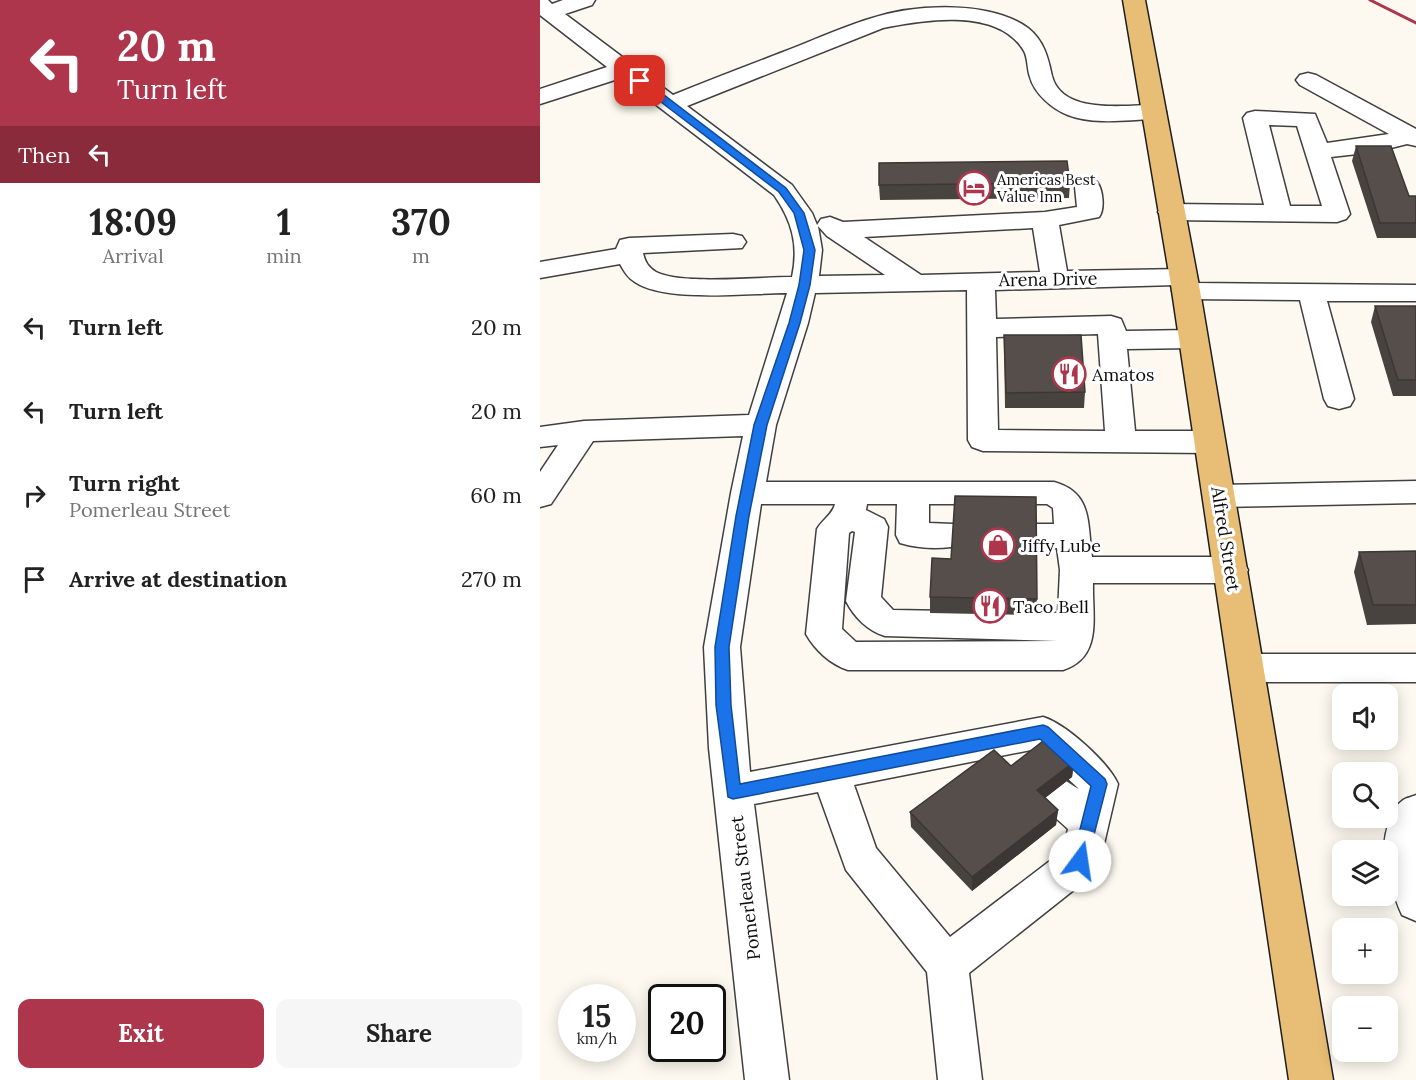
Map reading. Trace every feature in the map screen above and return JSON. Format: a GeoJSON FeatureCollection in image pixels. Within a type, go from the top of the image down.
{"type":"FeatureCollection","features":[{"type":"Feature","properties":{"kind":"main road","name":"Alfred Street"},"geometry":{"type":"LineString","coordinates":[[1134,0],[1219,496],[1311,1080]]}},
{"type":"Feature","properties":{"kind":"street"},"geometry":{"type":"LineString","coordinates":[[548,17],[584,0]]}},
{"type":"Feature","properties":{"kind":"street"},"geometry":{"type":"LineString","coordinates":[[670,104],[878,23],[907,16],[964,13],[989,16],[1025,37],[1035,51],[1043,81],[1055,96],[1077,110],[1154,112]]}},
{"type":"Feature","properties":{"kind":"street","name":"Pomerleau Street"},"geometry":{"type":"LineString","coordinates":[[548,17],[625,69],[783,190],[799,213],[808,238],[805,285],[761,425],[747,493],[722,647],[724,705],[733,792],[767,1080]]}},
{"type":"Feature","properties":{"kind":"street"},"geometry":{"type":"LineString","coordinates":[[540,98],[625,69]]}},
{"type":"Feature","properties":{"kind":"street"},"geometry":{"type":"LineString","coordinates":[[1308,80],[1412,137]]}},
{"type":"Feature","properties":{"kind":"street"},"geometry":{"type":"LineString","coordinates":[[1172,212],[1337,214],[1307,119],[1255,118],[1279,213]]}},
{"type":"Feature","properties":{"kind":"street"},"geometry":{"type":"LineString","coordinates":[[1317,152],[1370,147],[1412,137]]}},
{"type":"Feature","properties":{"kind":"street"},"geometry":{"type":"LineString","coordinates":[[836,230],[1045,220],[1090,212],[1088,187]]}},
{"type":"Feature","properties":{"kind":"street"},"geometry":{"type":"LineString","coordinates":[[783,190],[836,230],[913,282]]}},
{"type":"Feature","properties":{"kind":"street"},"geometry":{"type":"LineString","coordinates":[[1045,220],[1055,279]]}},
{"type":"Feature","properties":{"kind":"street"},"geometry":{"type":"LineString","coordinates":[[540,270],[629,255],[629,246],[733,242]]}},
{"type":"Feature","properties":{"kind":"street","name":"Arena Drive"},"geometry":{"type":"LineString","coordinates":[[629,255],[634,268],[651,280],[664,283],[805,285],[1055,279],[1311,291],[1416,293]]}},
{"type":"Feature","properties":{"kind":"street"},"geometry":{"type":"LineString","coordinates":[[981,281],[983,440],[1210,442]]}},
{"type":"Feature","properties":{"kind":"street"},"geometry":{"type":"LineString","coordinates":[[1311,291],[1339,399]]}},
{"type":"Feature","properties":{"kind":"street"},"geometry":{"type":"LineString","coordinates":[[981,328],[1111,326],[1121,442]]}},
{"type":"Feature","properties":{"kind":"street"},"geometry":{"type":"LineString","coordinates":[[1112,340],[1193,339]]}},
{"type":"Feature","properties":{"kind":"street"},"geometry":{"type":"LineString","coordinates":[[540,437],[584,431],[761,425]]}},
{"type":"Feature","properties":{"kind":"street"},"geometry":{"type":"LineString","coordinates":[[540,496],[584,431]]}},
{"type":"Feature","properties":{"kind":"street"},"geometry":{"type":"LineString","coordinates":[[1219,496],[1416,492]]}},
{"type":"Feature","properties":{"kind":"street"},"geometry":{"type":"LineString","coordinates":[[747,493],[851,504],[913,493],[1054,493],[1068,503],[1077,570],[1074,646],[1063,656],[848,656],[824,634],[833,529],[851,504]]}},
{"type":"Feature","properties":{"kind":"street"},"geometry":{"type":"LineString","coordinates":[[913,493],[912,536],[954,536]]}},
{"type":"Feature","properties":{"kind":"street"},"geometry":{"type":"LineString","coordinates":[[851,504],[872,526],[863,601],[885,623],[1075,627]]}},
{"type":"Feature","properties":{"kind":"street"},"geometry":{"type":"LineString","coordinates":[[1036,536],[1072,536]]}},
{"type":"Feature","properties":{"kind":"street"},"geometry":{"type":"LineString","coordinates":[[1077,570],[1231,570]]}},
{"type":"Feature","properties":{"kind":"street"},"geometry":{"type":"LineString","coordinates":[[1247,668],[1415,670]]}},
{"type":"Feature","properties":{"kind":"street"},"geometry":{"type":"LineString","coordinates":[[947,965],[1080,861],[1099,784],[1043,732],[1032,765]]}},
{"type":"Feature","properties":{"kind":"street"},"geometry":{"type":"LineString","coordinates":[[733,792],[831,775],[1032,765],[1089,824]]}},
{"type":"Feature","properties":{"kind":"street"},"geometry":{"type":"LineString","coordinates":[[831,775],[860,858],[947,965],[960,1080]]}},
{"type":"Feature","properties":{"kind":"street"},"geometry":{"type":"LineString","coordinates":[[1413,828],[1403,841],[1402,854],[1416,902]]}},
{"type":"Feature","properties":{"kind":"building"},"geometry":{"type":"Polygon","coordinates":[[[1356,146],[1391,146],[1409,196],[1416,196],[1416,223],[1380,223],[1356,146]]]}},
{"type":"Feature","properties":{"kind":"building"},"geometry":{"type":"Polygon","coordinates":[[[1067,161],[1070,183],[879,185],[879,163],[1067,161]]]}},
{"type":"Feature","properties":{"kind":"building"},"geometry":{"type":"Polygon","coordinates":[[[1375,306],[1416,306],[1416,380],[1398,380],[1375,306]]]}},
{"type":"Feature","properties":{"kind":"building"},"geometry":{"type":"Polygon","coordinates":[[[1004,335],[1081,335],[1085,392],[1006,393],[1004,335]]]}},
{"type":"Feature","properties":{"kind":"building"},"geometry":{"type":"Polygon","coordinates":[[[955,496],[1036,497],[1037,599],[930,597],[932,558],[951,559],[955,496]]]}},
{"type":"Feature","properties":{"kind":"building"},"geometry":{"type":"Polygon","coordinates":[[[1416,551],[1416,605],[1373,605],[1359,552],[1416,551]]]}},
{"type":"Feature","properties":{"kind":"building"},"geometry":{"type":"Polygon","coordinates":[[[1047,738],[1074,762],[1037,790],[1058,810],[972,877],[910,812],[994,750],[1011,766],[1047,738]]]}},
{"type":"Feature","properties":{"kind":"railway"},"geometry":{"type":"LineString","coordinates":[[1370,0],[1416,23]]}},
{"type":"Feature","properties":{"kind":"place","name":"Americas Best Value Inn"},"geometry":{"type":"Point","coordinates":[974,188]}},
{"type":"Feature","properties":{"kind":"place","name":"Amatos"},"geometry":{"type":"Point","coordinates":[1069,374]}},
{"type":"Feature","properties":{"kind":"place","name":"Jiffy Lube"},"geometry":{"type":"Point","coordinates":[998,545]}},
{"type":"Feature","properties":{"kind":"place","name":"Taco Bell"},"geometry":{"type":"Point","coordinates":[990,606]}},
{"type":"Feature","properties":{"kind":"route"},"geometry":{"type":"LineString","coordinates":[[640,81],[783,190],[799,213],[808,238],[805,285],[761,425],[743,516],[722,647],[724,705],[733,792],[831,775],[1043,732],[1099,784],[1080,861]]}}]}
